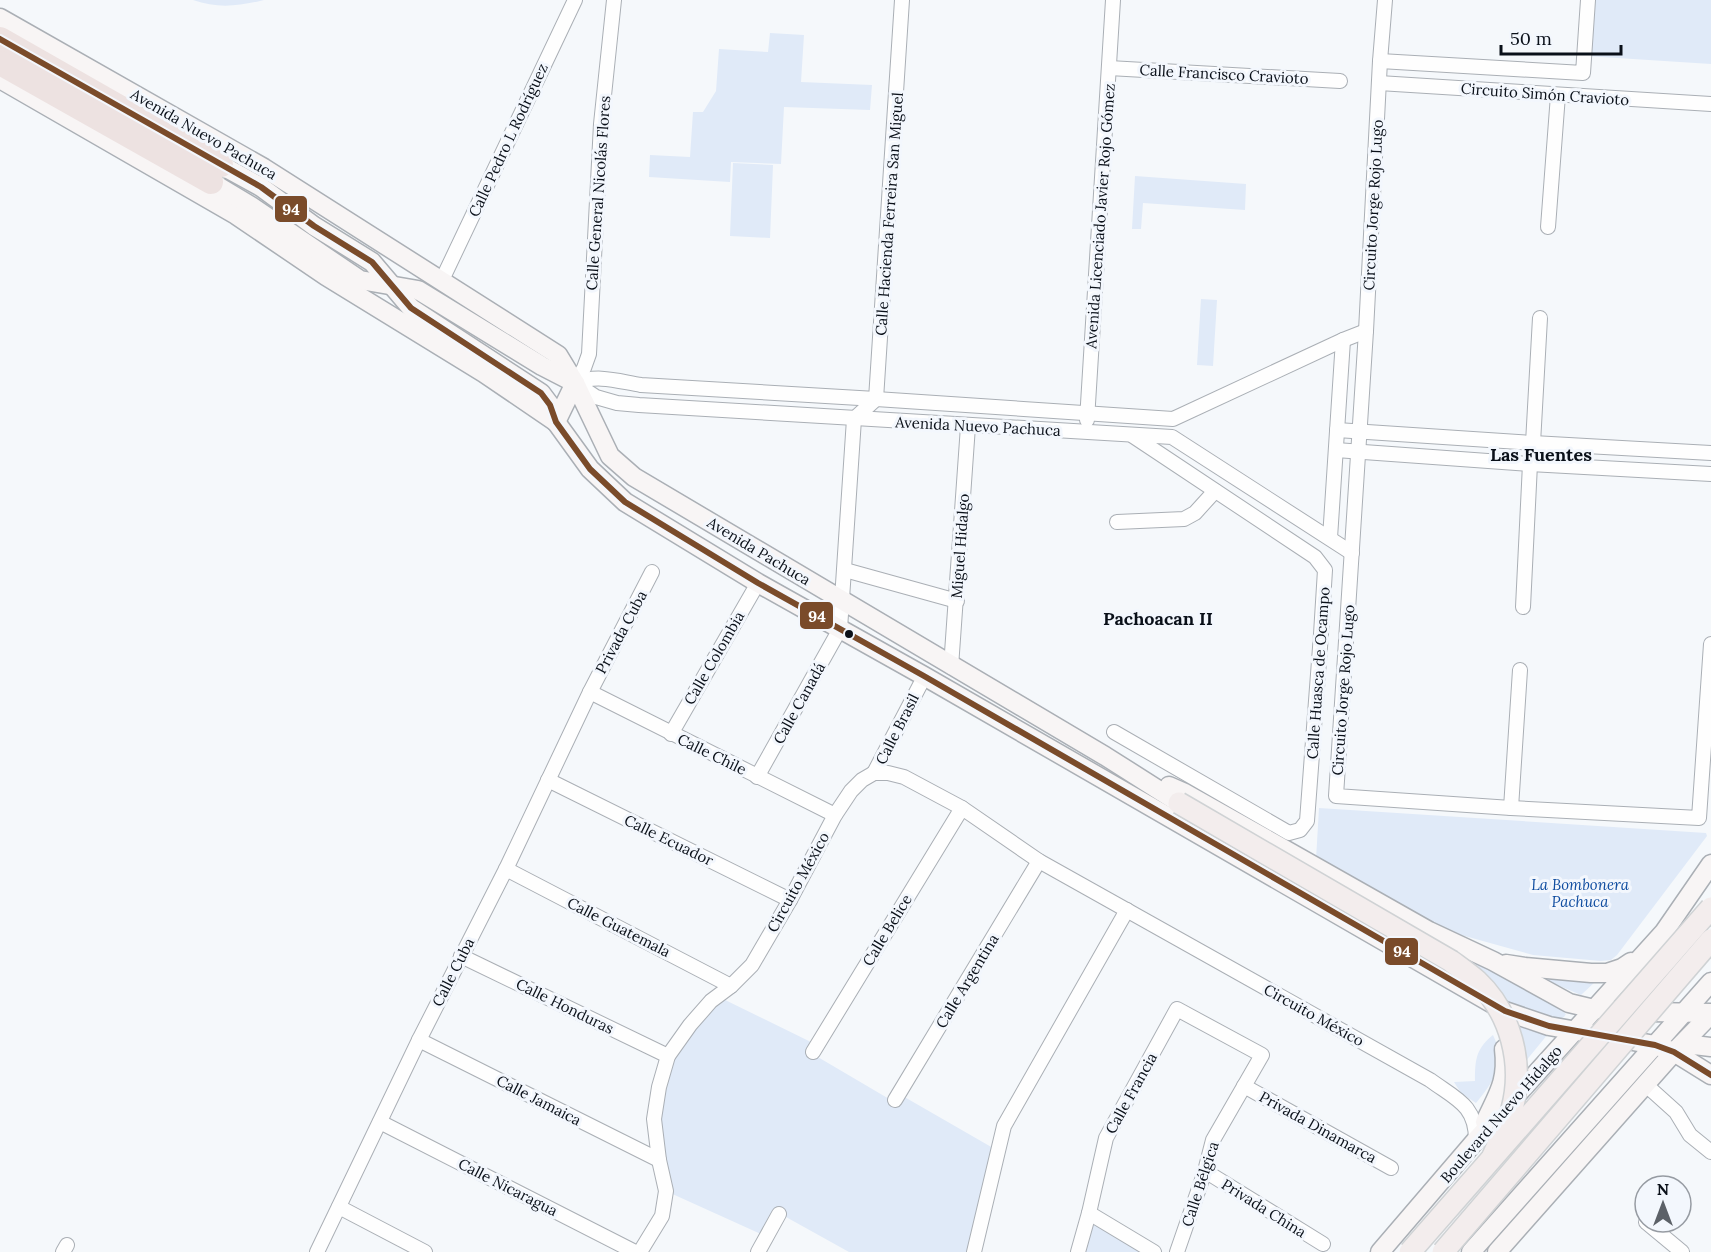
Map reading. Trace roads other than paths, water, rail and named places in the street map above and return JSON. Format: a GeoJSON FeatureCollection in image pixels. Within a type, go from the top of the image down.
{"type":"FeatureCollection","features":[{"type":"Feature","properties":{"kind":"highway"},"geometry":{"type":"LineString","coordinates":[[0,39],[216,173]]}},
{"type":"Feature","properties":{"kind":"highway"},"geometry":{"type":"LineString","coordinates":[[0,63],[216,173]]}},
{"type":"Feature","properties":{"kind":"main road","name":"Avenida Nuevo Pachuca"},"geometry":{"type":"LineString","coordinates":[[0,18],[264,168],[442,280],[558,355],[575,383]]}},
{"type":"Feature","properties":{"kind":"main road"},"geometry":{"type":"LineString","coordinates":[[0,80],[236,215],[326,276],[484,373],[556,422]]}},
{"type":"Feature","properties":{"kind":"main road"},"geometry":{"type":"LineString","coordinates":[[216,173],[250,206],[360,280],[418,290],[542,366],[575,383],[556,422]]}},
{"type":"Feature","properties":{"kind":"main road"},"geometry":{"type":"LineString","coordinates":[[392,285],[411,308],[541,393],[550,405],[556,422]]}},
{"type":"Feature","properties":{"kind":"main road","name":"Avenida Pachuca"},"geometry":{"type":"LineString","coordinates":[[575,383],[610,456],[634,477],[1104,756]]}},
{"type":"Feature","properties":{"kind":"main road","name":"Avenida Pachuca"},"geometry":{"type":"LineString","coordinates":[[556,422],[590,469],[625,502],[758,582],[1505,1011],[1543,1025],[1574,1031]]}},
{"type":"Feature","properties":{"kind":"main road"},"geometry":{"type":"LineString","coordinates":[[1104,756],[1179,803],[1451,961],[1477,982],[1495,1003],[1507,1024],[1517,1068],[1517,1087],[1512,1109],[1506,1129],[1493,1156]]}},
{"type":"Feature","properties":{"kind":"main road"},"geometry":{"type":"LineString","coordinates":[[1104,756],[1185,793],[1429,931],[1493,961],[1567,1002],[1594,1009],[1711,1013]]}},
{"type":"Feature","properties":{"kind":"main road","name":"Boulevard Nuevo Hidalgo"},"geometry":{"type":"LineString","coordinates":[[1380,1252],[1476,1140],[1664,932],[1711,864]]}},
{"type":"Feature","properties":{"kind":"main road","name":"Boulevard Nuevo Hidalgo"},"geometry":{"type":"LineString","coordinates":[[1410,1252],[1711,908]]}},
{"type":"Feature","properties":{"kind":"main road"},"geometry":{"type":"LineString","coordinates":[[1612,1123],[1654,1045],[1647,1026],[1648,1012],[1664,932]]}},
{"type":"Feature","properties":{"kind":"main road"},"geometry":{"type":"LineString","coordinates":[[1443,1252],[1711,940]]}},
{"type":"Feature","properties":{"kind":"main road"},"geometry":{"type":"LineString","coordinates":[[1493,961],[1525,967],[1607,973],[1622,968],[1641,956]]}},
{"type":"Feature","properties":{"kind":"main road"},"geometry":{"type":"LineString","coordinates":[[1471,1252],[1711,982]]}},
{"type":"Feature","properties":{"kind":"main road"},"geometry":{"type":"LineString","coordinates":[[1471,991],[1494,1020],[1505,1050],[1506,1070],[1502,1085],[1476,1140]]}},
{"type":"Feature","properties":{"kind":"main road"},"geometry":{"type":"LineString","coordinates":[[1590,1118],[1610,1049],[1611,1037],[1607,1022],[1594,1009]]}},
{"type":"Feature","properties":{"kind":"main road"},"geometry":{"type":"LineString","coordinates":[[1497,1252],[1711,1013]]}},
{"type":"Feature","properties":{"kind":"main road"},"geometry":{"type":"LineString","coordinates":[[1574,1031],[1654,1045],[1674,1052],[1711,1076]]}},
{"type":"Feature","properties":{"kind":"main road"},"geometry":{"type":"LineString","coordinates":[[1674,1052],[1694,1045],[1711,1047]]}},
{"type":"Feature","properties":{"kind":"main road"},"geometry":{"type":"LineString","coordinates":[[1646,1085],[1674,1070],[1687,1070],[1711,1076]]}},
{"type":"Feature","properties":{"kind":"street","name":"Calle Pedro L Rodríguez"},"geometry":{"type":"LineString","coordinates":[[442,280],[575,0]]}},
{"type":"Feature","properties":{"kind":"street","name":"Calle General Nicolás Flores"},"geometry":{"type":"LineString","coordinates":[[575,383],[589,354],[601,124],[614,0]]}},
{"type":"Feature","properties":{"kind":"street","name":"Calle Hacienda Ferreira San Miguel"},"geometry":{"type":"LineString","coordinates":[[876,399],[902,0]]}},
{"type":"Feature","properties":{"kind":"street","name":"Avenida Licenciado Javier Rojo Gómez"},"geometry":{"type":"LineString","coordinates":[[1086,432],[1113,0]]}},
{"type":"Feature","properties":{"kind":"street","name":"Circuito Jorge Rojo Lugo"},"geometry":{"type":"LineString","coordinates":[[1384,0],[1366,331],[1336,796],[1699,818],[1711,644]]}},
{"type":"Feature","properties":{"kind":"street","name":"Circuito Simón Cravioto"},"geometry":{"type":"LineString","coordinates":[[1380,61],[1583,73],[1588,0]]}},
{"type":"Feature","properties":{"kind":"street","name":"Calle Francisco Cravioto"},"geometry":{"type":"LineString","coordinates":[[1109,68],[1340,81]]}},
{"type":"Feature","properties":{"kind":"street","name":"Circuito Simón Cravioto"},"geometry":{"type":"LineString","coordinates":[[1379,83],[1711,104]]}},
{"type":"Feature","properties":{"kind":"street"},"geometry":{"type":"LineString","coordinates":[[1548,227],[1558,95]]}},
{"type":"Feature","properties":{"kind":"street"},"geometry":{"type":"LineString","coordinates":[[1533,443],[1540,318]]}},
{"type":"Feature","properties":{"kind":"street","name":"Avenida Nuevo Pachuca"},"geometry":{"type":"LineString","coordinates":[[575,383],[588,378],[598,378],[641,385],[1173,419],[1366,331]]}},
{"type":"Feature","properties":{"kind":"street"},"geometry":{"type":"LineString","coordinates":[[1330,538],[1343,340]]}},
{"type":"Feature","properties":{"kind":"street","name":"Avenida Nuevo Pachuca"},"geometry":{"type":"LineString","coordinates":[[575,383],[596,397],[617,403],[1172,437],[1352,553]]}},
{"type":"Feature","properties":{"kind":"street"},"geometry":{"type":"LineString","coordinates":[[840,629],[854,419],[876,399]]}},
{"type":"Feature","properties":{"kind":"street"},"geometry":{"type":"LineString","coordinates":[[1172,461],[1173,419]]}},
{"type":"Feature","properties":{"kind":"street","name":"Miguel Hidalgo"},"geometry":{"type":"LineString","coordinates":[[951,667],[968,426]]}},
{"type":"Feature","properties":{"kind":"street"},"geometry":{"type":"LineString","coordinates":[[1337,429],[1711,453]]}},
{"type":"Feature","properties":{"kind":"street","name":"Calle Huasca de Ocampo"},"geometry":{"type":"LineString","coordinates":[[1114,732],[1289,833],[1300,830],[1307,821],[1324,570],[1315,557],[1131,435]]}},
{"type":"Feature","properties":{"kind":"street"},"geometry":{"type":"LineString","coordinates":[[1431,457],[1432,436]]}},
{"type":"Feature","properties":{"kind":"street"},"geometry":{"type":"LineString","coordinates":[[1631,470],[1632,449]]}},
{"type":"Feature","properties":{"kind":"street"},"geometry":{"type":"LineString","coordinates":[[1336,450],[1711,474]]}},
{"type":"Feature","properties":{"kind":"street"},"geometry":{"type":"LineString","coordinates":[[1523,607],[1530,464]]}},
{"type":"Feature","properties":{"kind":"street"},"geometry":{"type":"LineString","coordinates":[[1117,522],[1184,519],[1195,513],[1215,490]]}},
{"type":"Feature","properties":{"kind":"street"},"geometry":{"type":"LineString","coordinates":[[845,570],[957,601]]}},
{"type":"Feature","properties":{"kind":"street","name":"Privada Cuba"},"geometry":{"type":"LineString","coordinates":[[590,692],[652,572]]}},
{"type":"Feature","properties":{"kind":"street","name":"Calle Colombia"},"geometry":{"type":"LineString","coordinates":[[670,734],[758,582]]}},
{"type":"Feature","properties":{"kind":"street","name":"Calle Canadá"},"geometry":{"type":"LineString","coordinates":[[758,777],[840,629]]}},
{"type":"Feature","properties":{"kind":"street"},"geometry":{"type":"LineString","coordinates":[[1511,808],[1520,670]]}},
{"type":"Feature","properties":{"kind":"street","name":"Calle Brasil"},"geometry":{"type":"LineString","coordinates":[[874,773],[920,685]]}},
{"type":"Feature","properties":{"kind":"street","name":"Calle Chile"},"geometry":{"type":"LineString","coordinates":[[590,692],[835,815]]}},
{"type":"Feature","properties":{"kind":"street","name":"Calle Cuba"},"geometry":{"type":"LineString","coordinates":[[317,1252],[419,1040],[506,869],[590,692]]}},
{"type":"Feature","properties":{"kind":"street","name":"Circuito México"},"geometry":{"type":"LineString","coordinates":[[637,1252],[662,1216],[666,1191],[659,1160],[654,1119],[659,1088],[668,1056],[711,1001],[731,986],[752,965],[835,815],[862,780],[874,773],[888,773],[904,777],[962,808],[1039,861],[1430,1080],[1465,1106],[1476,1128],[1476,1140]]}},
{"type":"Feature","properties":{"kind":"street","name":"Calle Ecuador"},"geometry":{"type":"LineString","coordinates":[[548,780],[790,900]]}},
{"type":"Feature","properties":{"kind":"street","name":"Calle Belice"},"geometry":{"type":"LineString","coordinates":[[813,1052],[962,808]]}},
{"type":"Feature","properties":{"kind":"street","name":"Calle Argentina"},"geometry":{"type":"LineString","coordinates":[[895,1100],[1039,861]]}},
{"type":"Feature","properties":{"kind":"street","name":"Calle Guatemala"},"geometry":{"type":"LineString","coordinates":[[506,869],[731,986]]}},
{"type":"Feature","properties":{"kind":"street"},"geometry":{"type":"LineString","coordinates":[[974,1252],[1004,1126],[1127,910]]}},
{"type":"Feature","properties":{"kind":"street","name":"Calle Honduras"},"geometry":{"type":"LineString","coordinates":[[461,956],[668,1056]]}},
{"type":"Feature","properties":{"kind":"street","name":"Calle Francia"},"geometry":{"type":"LineString","coordinates":[[1078,1252],[1106,1138],[1177,1009],[1262,1054]]}},
{"type":"Feature","properties":{"kind":"street","name":"Calle Jamaica"},"geometry":{"type":"LineString","coordinates":[[419,1040],[659,1160]]}},
{"type":"Feature","properties":{"kind":"street","name":"Calle Bélgica"},"geometry":{"type":"LineString","coordinates":[[1177,1252],[1205,1171],[1213,1140],[1262,1054]]}},
{"type":"Feature","properties":{"kind":"street"},"geometry":{"type":"LineString","coordinates":[[1646,1085],[1676,1112],[1690,1135],[1711,1152]]}},
{"type":"Feature","properties":{"kind":"street","name":"Privada Dinamarca"},"geometry":{"type":"LineString","coordinates":[[1244,1086],[1391,1168]]}},
{"type":"Feature","properties":{"kind":"street","name":"Calle Nicaragua"},"geometry":{"type":"LineString","coordinates":[[380,1122],[637,1252]]}},
{"type":"Feature","properties":{"kind":"street","name":"Privada China"},"geometry":{"type":"LineString","coordinates":[[1205,1171],[1323,1244]]}},
{"type":"Feature","properties":{"kind":"street"},"geometry":{"type":"LineString","coordinates":[[339,1207],[425,1252]]}},
{"type":"Feature","properties":{"kind":"street"},"geometry":{"type":"LineString","coordinates":[[1089,1213],[1154,1252]]}},
{"type":"Feature","properties":{"kind":"street"},"geometry":{"type":"LineString","coordinates":[[758,1252],[779,1214]]}},
{"type":"Feature","properties":{"kind":"street"},"geometry":{"type":"LineString","coordinates":[[1661,1234],[1683,1252]]}},
{"type":"Feature","properties":{"kind":"district","name":"Las Fuentes"},"geometry":{"type":"Point","coordinates":[1541,454]}},
{"type":"Feature","properties":{"kind":"district","name":"Pachoacan II"},"geometry":{"type":"Point","coordinates":[1158,618]}},
{"type":"Feature","properties":{"kind":"park label","name":"La Bombonera Pachuca"},"geometry":{"type":"Point","coordinates":[1580,892]}}]}
